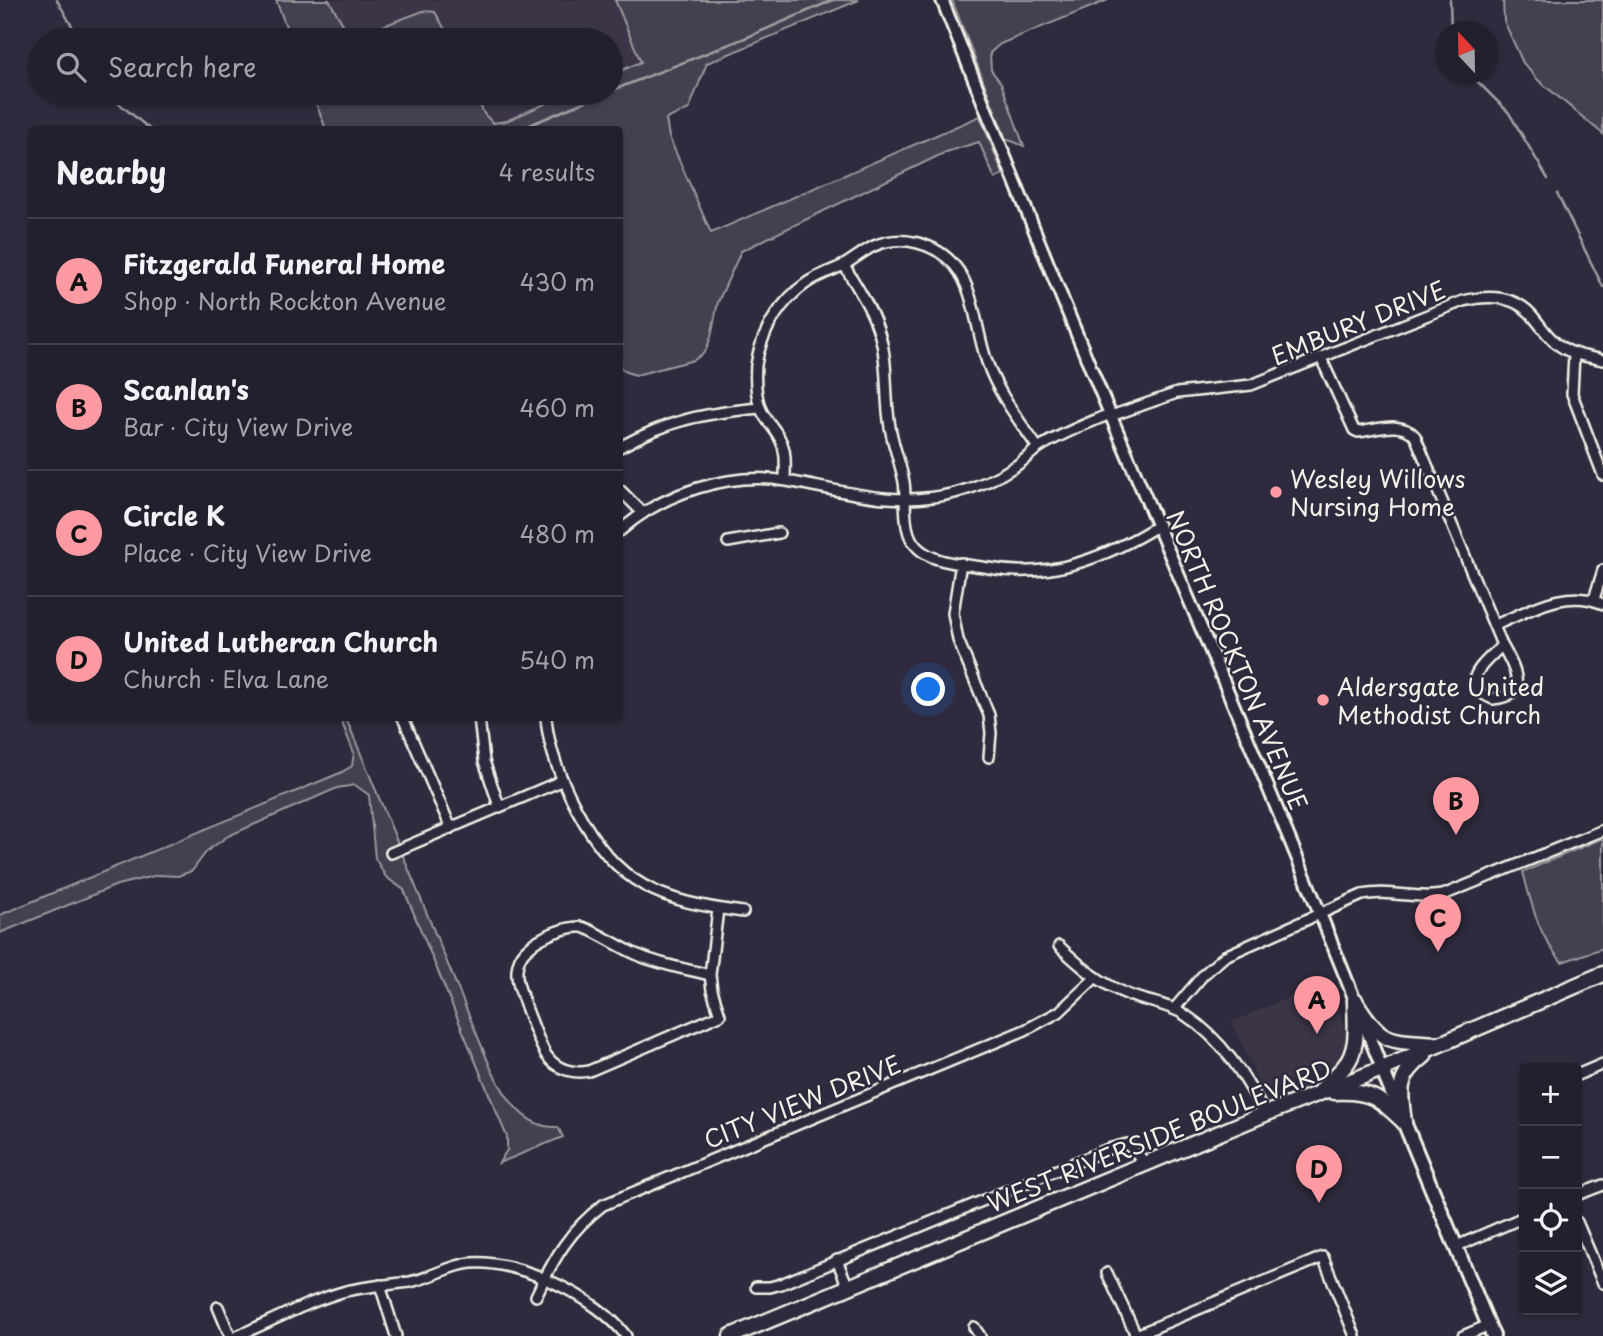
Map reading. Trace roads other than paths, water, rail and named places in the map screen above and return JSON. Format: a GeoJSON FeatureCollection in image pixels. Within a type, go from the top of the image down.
{"type":"FeatureCollection","features":[{"type":"Feature","properties":{"kind":"main road","name":"WEST RIVERSIDE BOULEVARD"},"geometry":{"type":"LineString","coordinates":[[731,1336],[1265,1114],[1382,1069],[1603,974]]}},
{"type":"Feature","properties":{"kind":"main road"},"geometry":{"type":"LineString","coordinates":[[1355,1000],[1371,1026],[1386,1037],[1397,1041],[1440,1044]]}},
{"type":"Feature","properties":{"kind":"main road"},"geometry":{"type":"LineString","coordinates":[[1319,1093],[1344,1067],[1353,1049],[1356,1038],[1355,1000]]}},
{"type":"Feature","properties":{"kind":"main road"},"geometry":{"type":"LineString","coordinates":[[1404,1122],[1401,1080],[1418,1061],[1440,1044]]}},
{"type":"Feature","properties":{"kind":"main road","name":"NORTH ROCKTON AVENUE"},"geometry":{"type":"LineString","coordinates":[[1382,1069],[1491,1331]]}},
{"type":"Feature","properties":{"kind":"main road"},"geometry":{"type":"LineString","coordinates":[[1319,1093],[1366,1093],[1378,1098],[1404,1122]]}},
{"type":"Feature","properties":{"kind":"street","name":"NORTH ROCKTON AVENUE"},"geometry":{"type":"LineString","coordinates":[[942,0],[1110,415],[1159,525],[1382,1069]]}},
{"type":"Feature","properties":{"kind":"street"},"geometry":{"type":"LineString","coordinates":[[785,480],[785,455],[781,439],[760,408],[756,383],[757,364],[766,327],[788,299],[808,282],[875,246],[888,242],[908,240],[947,257],[966,282],[986,360],[1000,392],[1038,448]]}},
{"type":"Feature","properties":{"kind":"street"},"geometry":{"type":"LineString","coordinates":[[844,265],[875,320],[880,337],[886,373],[889,421],[904,484],[910,536],[917,548],[931,557],[1012,573],[1054,570],[1124,547],[1159,525]]}},
{"type":"Feature","properties":{"kind":"street","name":"EMBURY DRIVE"},"geometry":{"type":"LineString","coordinates":[[623,529],[665,501],[704,486],[785,480],[864,497],[904,499],[954,493],[989,481],[1017,465],[1038,448],[1110,415],[1178,393],[1251,385],[1463,301],[1491,297],[1516,302],[1529,312],[1557,344],[1574,354],[1603,360]]}},
{"type":"Feature","properties":{"kind":"street"},"geometry":{"type":"LineString","coordinates":[[1574,354],[1572,394],[1603,475]]}},
{"type":"Feature","properties":{"kind":"street"},"geometry":{"type":"LineString","coordinates":[[1321,358],[1353,430],[1359,432],[1399,427],[1415,436],[1517,673],[1517,681],[1509,695],[1493,699],[1475,685],[1475,677],[1477,669],[1503,645]]}},
{"type":"Feature","properties":{"kind":"street"},"geometry":{"type":"LineString","coordinates":[[623,445],[651,430],[687,417],[760,408]]}},
{"type":"Feature","properties":{"kind":"street"},"geometry":{"type":"LineString","coordinates":[[623,493],[643,513]]}},
{"type":"Feature","properties":{"kind":"street"},"geometry":{"type":"LineString","coordinates":[[728,542],[779,533]]}},
{"type":"Feature","properties":{"kind":"street"},"geometry":{"type":"LineString","coordinates":[[961,563],[953,613],[958,640],[989,715],[989,757]]}},
{"type":"Feature","properties":{"kind":"street"},"geometry":{"type":"LineString","coordinates":[[1495,625],[1556,600],[1581,597],[1598,602],[1603,570]]}},
{"type":"Feature","properties":{"kind":"street"},"geometry":{"type":"LineString","coordinates":[[404,721],[451,828]]}},
{"type":"Feature","properties":{"kind":"street"},"geometry":{"type":"LineString","coordinates":[[479,721],[484,761],[499,806]]}},
{"type":"Feature","properties":{"kind":"street"},"geometry":{"type":"LineString","coordinates":[[547,721],[552,753],[561,781],[595,843],[617,868],[646,888],[667,898],[743,912]]}},
{"type":"Feature","properties":{"kind":"street"},"geometry":{"type":"LineString","coordinates":[[391,853],[561,781]]}},
{"type":"Feature","properties":{"kind":"street"},"geometry":{"type":"LineString","coordinates":[[1174,1009],[1204,974],[1225,956],[1362,895],[1378,892],[1431,897],[1449,893],[1603,830]]}},
{"type":"Feature","properties":{"kind":"street"},"geometry":{"type":"LineString","coordinates":[[710,975],[640,956],[585,927],[571,927],[527,948],[517,963],[517,982],[546,1056],[561,1068],[575,1073],[589,1071],[720,1015],[710,975],[718,909]]}},
{"type":"Feature","properties":{"kind":"street"},"geometry":{"type":"LineString","coordinates":[[1059,946],[1095,978],[1130,995],[1174,1009],[1201,1027],[1226,1050],[1265,1114]]}},
{"type":"Feature","properties":{"kind":"street","name":"CITY VIEW DRIVE"},"geometry":{"type":"LineString","coordinates":[[536,1296],[558,1251],[574,1230],[603,1205],[1026,1030],[1059,1012],[1095,978]]}},
{"type":"Feature","properties":{"kind":"street"},"geometry":{"type":"LineString","coordinates":[[1582,1073],[1603,1064]]}},
{"type":"Feature","properties":{"kind":"street"},"geometry":{"type":"LineString","coordinates":[[757,1287],[781,1284],[1122,1144],[1130,1146],[1146,1163]]}},
{"type":"Feature","properties":{"kind":"street"},"geometry":{"type":"LineString","coordinates":[[1582,1193],[1603,1185]]}},
{"type":"Feature","properties":{"kind":"street"},"geometry":{"type":"LineString","coordinates":[[1457,1246],[1519,1219]]}},
{"type":"Feature","properties":{"kind":"street"},"geometry":{"type":"LineString","coordinates":[[1582,1234],[1603,1283]]}},
{"type":"Feature","properties":{"kind":"street"},"geometry":{"type":"LineString","coordinates":[[1107,1273],[1135,1336],[1323,1258],[1355,1336]]}},
{"type":"Feature","properties":{"kind":"street"},"geometry":{"type":"LineString","coordinates":[[837,1260],[848,1287]]}},
{"type":"Feature","properties":{"kind":"street"},"geometry":{"type":"LineString","coordinates":[[237,1336],[331,1296],[412,1281],[463,1264],[481,1263],[513,1266],[544,1279],[593,1304],[609,1316],[626,1336]]}},
{"type":"Feature","properties":{"kind":"street"},"geometry":{"type":"LineString","coordinates":[[380,1285],[397,1336]]}},
{"type":"Feature","properties":{"kind":"street"},"geometry":{"type":"LineString","coordinates":[[218,1307],[230,1336]]}},
{"type":"Feature","properties":{"kind":"street"},"geometry":{"type":"LineString","coordinates":[[974,1327],[980,1336]]}},
{"type":"Feature","properties":{"kind":"street"},"geometry":{"type":"LineString","coordinates":[[1463,1336],[1491,1331]]}},
{"type":"Feature","properties":{"kind":"waterway"},"geometry":{"type":"LineString","coordinates":[[57,0],[73,28]]}},
{"type":"Feature","properties":{"kind":"waterway"},"geometry":{"type":"LineString","coordinates":[[623,86],[833,0]]}},
{"type":"Feature","properties":{"kind":"waterway"},"geometry":{"type":"LineString","coordinates":[[1450,0],[1451,21]]}},
{"type":"Feature","properties":{"kind":"waterway"},"geometry":{"type":"LineString","coordinates":[[1480,84],[1509,113],[1548,179]]}},
{"type":"Feature","properties":{"kind":"waterway"},"geometry":{"type":"LineString","coordinates":[[121,105],[146,126]]}},
{"type":"Feature","properties":{"kind":"waterway"},"geometry":{"type":"LineString","coordinates":[[527,126],[577,105]]}},
{"type":"Feature","properties":{"kind":"waterway"},"geometry":{"type":"LineString","coordinates":[[1557,193],[1603,287]]}},
{"type":"Feature","properties":{"kind":"place","name":"Wesley Willows Nursing Home"},"geometry":{"type":"Point","coordinates":[1276,492]}},
{"type":"Feature","properties":{"kind":"place","name":"Aldersgate United Methodist Church"},"geometry":{"type":"Point","coordinates":[1323,700]}},
{"type":"Feature","properties":{"kind":"place","name":"Scanlan's"},"geometry":{"type":"Point","coordinates":[1456,835]}},
{"type":"Feature","properties":{"kind":"place","name":"Circle K"},"geometry":{"type":"Point","coordinates":[1438,952]}},
{"type":"Feature","properties":{"kind":"place","name":"Fitzgerald Funeral Home"},"geometry":{"type":"Point","coordinates":[1317,1034]}},
{"type":"Feature","properties":{"kind":"place","name":"United Lutheran Church"},"geometry":{"type":"Point","coordinates":[1319,1203]}}]}
